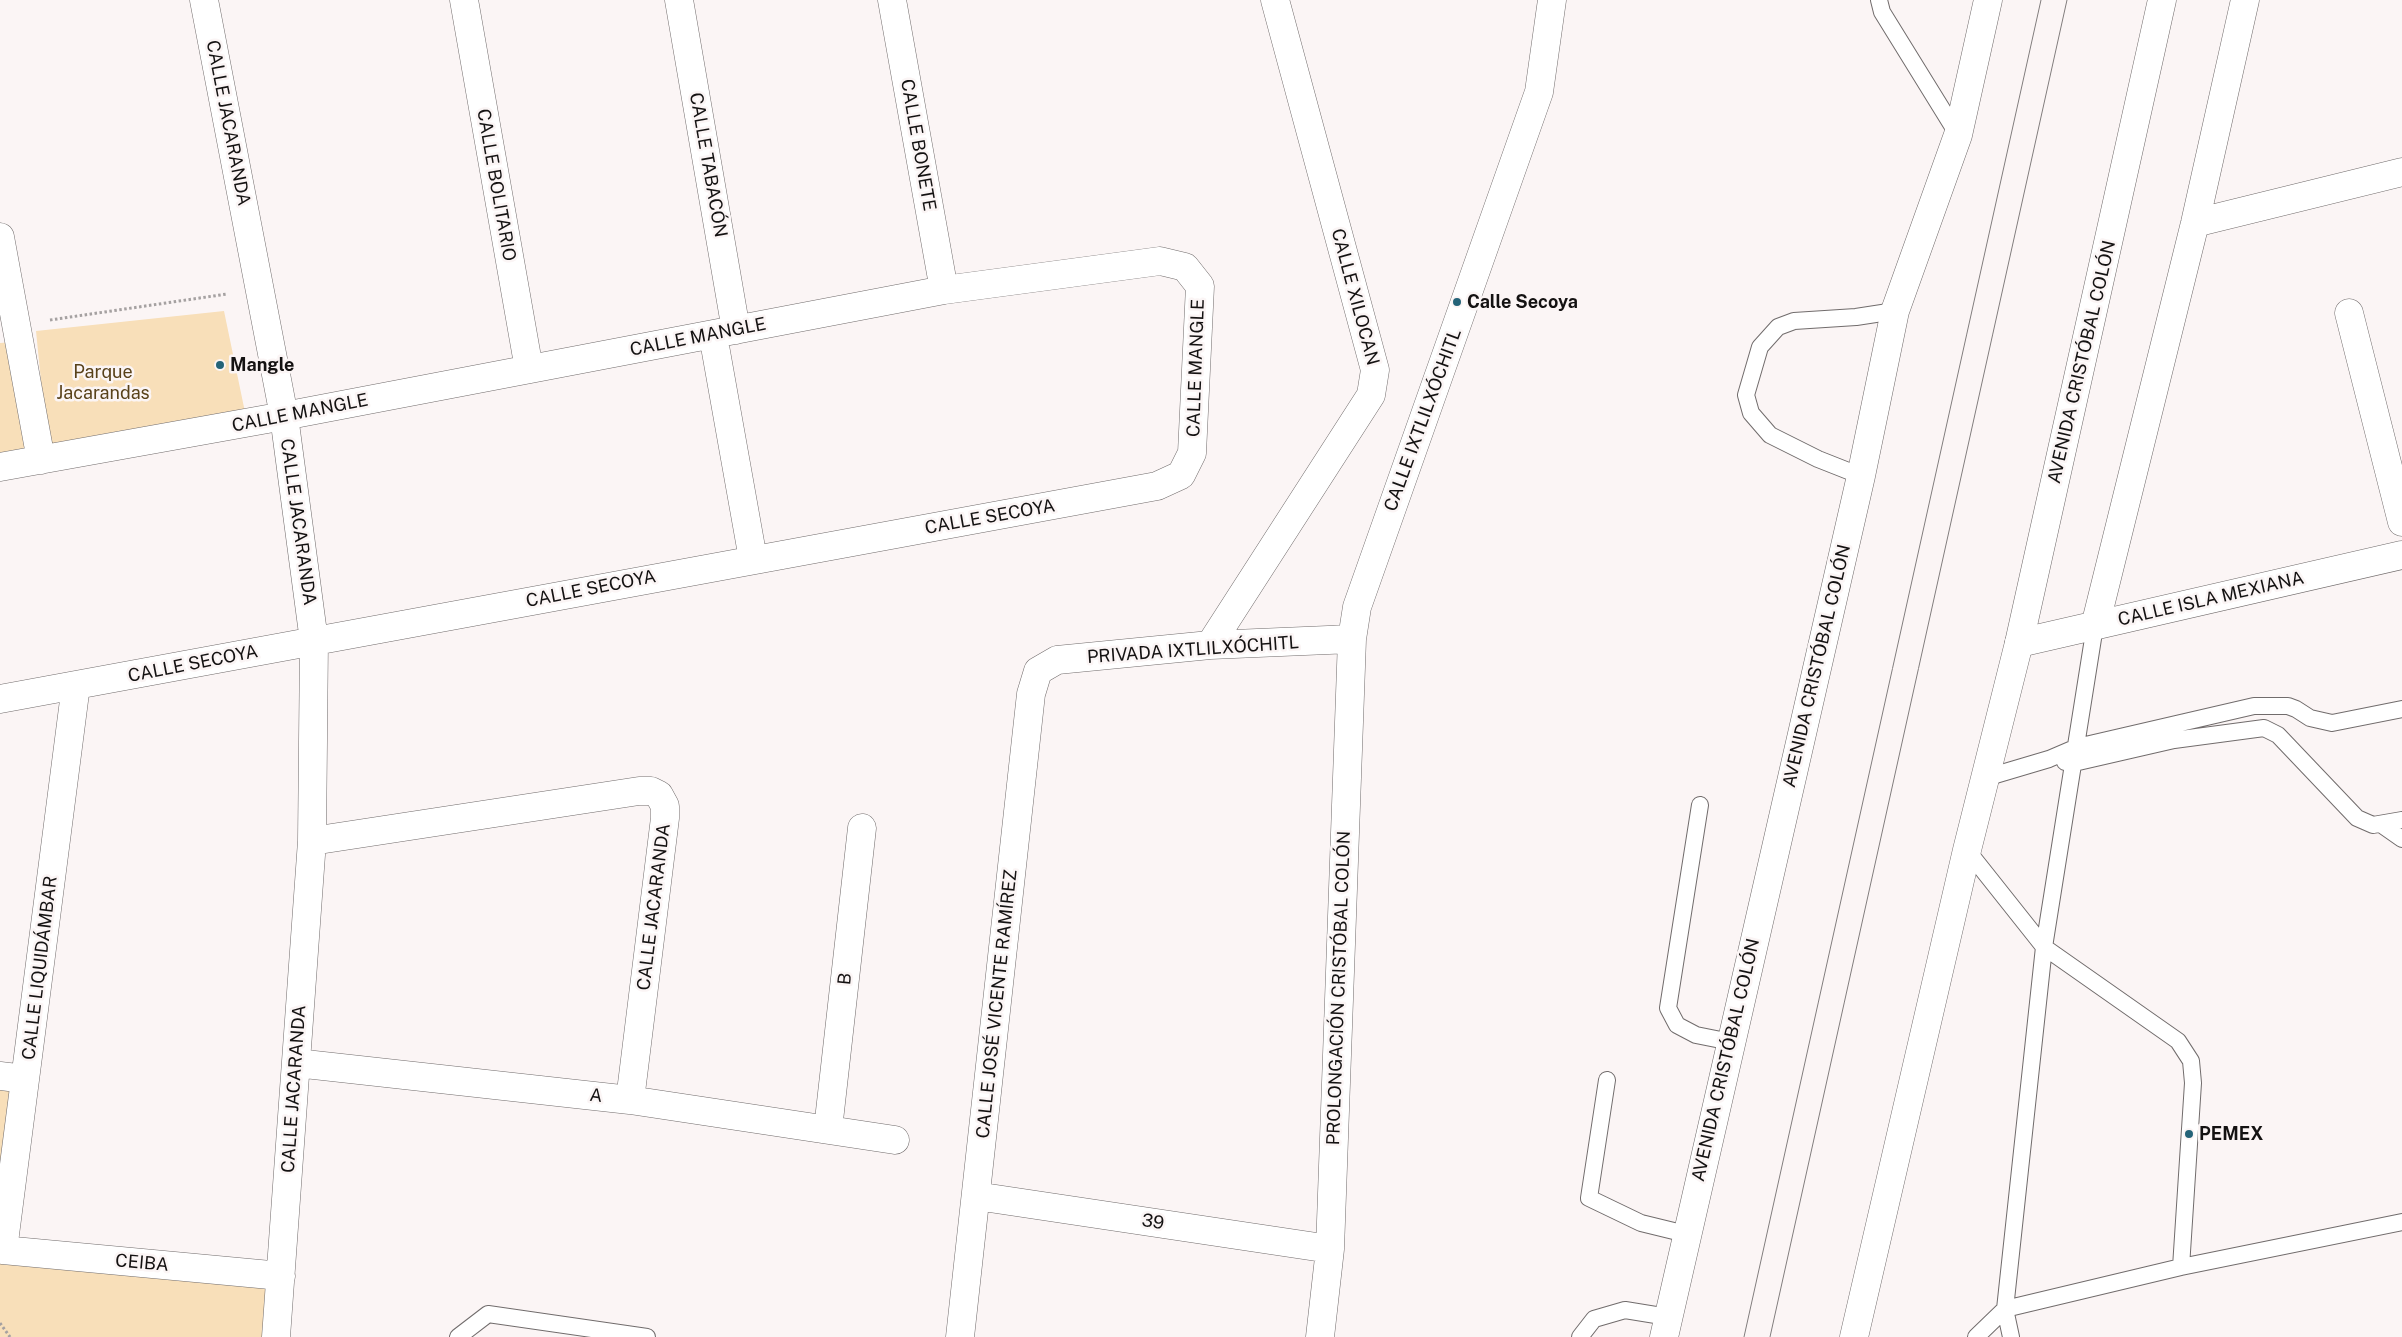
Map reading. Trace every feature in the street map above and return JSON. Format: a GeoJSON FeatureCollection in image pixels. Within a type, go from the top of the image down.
{"type":"FeatureCollection","features":[{"type":"Feature","properties":{"kind":"street","name":"CALLE JACARANDA"},"geometry":{"type":"LineString","coordinates":[[204,0],[284,416],[314,641],[312,841],[276,1337]]}},
{"type":"Feature","properties":{"kind":"street","name":"CALLE BOLITARIO"},"geometry":{"type":"LineString","coordinates":[[464,0],[529,369]]}},
{"type":"Feature","properties":{"kind":"street","name":"CALLE TABACÓN"},"geometry":{"type":"LineString","coordinates":[[679,0],[753,559]]}},
{"type":"Feature","properties":{"kind":"street","name":"CALLE BONETE"},"geometry":{"type":"LineString","coordinates":[[892,0],[944,290]]}},
{"type":"Feature","properties":{"kind":"street","name":"CALLE XILOCAN"},"geometry":{"type":"LineString","coordinates":[[1210,645],[1371,395],[1375,370],[1275,0]]}},
{"type":"Feature","properties":{"kind":"street","name":"CALLE IXTLILXÓCHITL"},"geometry":{"type":"LineString","coordinates":[[1352,639],[1356,607],[1539,92],[1552,0]]}},
{"type":"Feature","properties":{"kind":"street","name":"AVENIDA CRISTÓBAL COLÓN"},"geometry":{"type":"LineString","coordinates":[[1666,1327],[1861,476],[1895,311],[1958,135],[1988,0]]}},
{"type":"Feature","properties":{"kind":"street","name":"AVENIDA CRISTÓBAL COLÓN"},"geometry":{"type":"LineString","coordinates":[[1854,1337],[1967,850],[2019,643],[2162,0]]}},
{"type":"Feature","properties":{"kind":"street"},"geometry":{"type":"LineString","coordinates":[[2095,626],[2251,2]]}},
{"type":"Feature","properties":{"kind":"street"},"geometry":{"type":"LineString","coordinates":[[2195,223],[2402,172]]}},
{"type":"Feature","properties":{"kind":"street"},"geometry":{"type":"LineString","coordinates":[[0,237],[11,315],[41,460]]}},
{"type":"Feature","properties":{"kind":"street","name":"CALLE MANGLE"},"geometry":{"type":"LineString","coordinates":[[0,467],[284,416],[944,290],[1160,261],[1185,267],[1200,286],[1192,453],[1181,475]]}},
{"type":"Feature","properties":{"kind":"street"},"geometry":{"type":"LineString","coordinates":[[2349,313],[2402,522]]}},
{"type":"Feature","properties":{"kind":"street","name":"CALLE SECOYA"},"geometry":{"type":"LineString","coordinates":[[0,699],[1157,486],[1181,475]]}},
{"type":"Feature","properties":{"kind":"street","name":"CALLE ISLA MEXIANA"},"geometry":{"type":"LineString","coordinates":[[2019,643],[2402,555]]}},
{"type":"Feature","properties":{"kind":"street","name":"PRIVADA IXTLILXÓCHITL"},"geometry":{"type":"LineString","coordinates":[[1038,671],[1057,660],[1210,645],[1352,639]]}},
{"type":"Feature","properties":{"kind":"street","name":"PROLONGACIÓN CRISTÓBAL COLÓN"},"geometry":{"type":"LineString","coordinates":[[1320,1337],[1330,1249],[1352,639]]}},
{"type":"Feature","properties":{"kind":"street","name":"CALLE JOSÉ VICENTE RAMÍREZ"},"geometry":{"type":"LineString","coordinates":[[960,1337],[1032,694],[1038,671]]}},
{"type":"Feature","properties":{"kind":"street","name":"CALLE LIQUIDÁMBAR"},"geometry":{"type":"LineString","coordinates":[[2,1250],[13,1077],[76,685]]}},
{"type":"Feature","properties":{"kind":"street","name":"CALLE JACARANDA"},"geometry":{"type":"LineString","coordinates":[[312,841],[639,791],[651,791],[659,795],[665,806],[666,818],[630,1100]]}},
{"type":"Feature","properties":{"kind":"street","name":"B"},"geometry":{"type":"LineString","coordinates":[[828,1130],[862,828]]}},
{"type":"Feature","properties":{"kind":"street","name":"A"},"geometry":{"type":"LineString","coordinates":[[296,1062],[630,1100],[895,1140]]}},
{"type":"Feature","properties":{"kind":"street","name":"39"},"geometry":{"type":"LineString","coordinates":[[976,1196],[1330,1249]]}},
{"type":"Feature","properties":{"kind":"street","name":"CEIBA"},"geometry":{"type":"LineString","coordinates":[[2,1250],[281,1276]]}},
{"type":"Feature","properties":{"kind":"lane"},"geometry":{"type":"LineString","coordinates":[[1879,0],[1882,12],[1958,135]]}},
{"type":"Feature","properties":{"kind":"lane"},"geometry":{"type":"LineString","coordinates":[[1861,476],[1818,459],[1770,435],[1750,413],[1746,395],[1760,346],[1778,327],[1794,321],[1856,318],[1895,311]]}},
{"type":"Feature","properties":{"kind":"lane"},"geometry":{"type":"LineString","coordinates":[[2012,1337],[2005,1309],[2044,947],[2095,626]]}},
{"type":"Feature","properties":{"kind":"lane"},"geometry":{"type":"LineString","coordinates":[[1985,778],[2049,759],[2077,747],[2254,706],[2288,706],[2296,708],[2310,718],[2332,723],[2402,708]]}},
{"type":"Feature","properties":{"kind":"lane"},"geometry":{"type":"LineString","coordinates":[[2049,759],[2074,763],[2174,740],[2264,728],[2278,735],[2357,818],[2373,825],[2382,825],[2402,820]]}},
{"type":"Feature","properties":{"kind":"lane"},"geometry":{"type":"LineString","coordinates":[[1700,805],[1668,1008],[1676,1025],[1696,1035],[1730,1042]]}},
{"type":"Feature","properties":{"kind":"lane"},"geometry":{"type":"LineString","coordinates":[[2382,825],[2402,839]]}},
{"type":"Feature","properties":{"kind":"lane"},"geometry":{"type":"LineString","coordinates":[[1967,850],[2044,947],[2178,1041],[2191,1061],[2193,1083],[2180,1267]]}},
{"type":"Feature","properties":{"kind":"lane"},"geometry":{"type":"LineString","coordinates":[[1607,1080],[1588,1198],[1641,1223],[1686,1234]]}},
{"type":"Feature","properties":{"kind":"lane"},"geometry":{"type":"LineString","coordinates":[[1976,1337],[2005,1309],[2180,1267],[2402,1222]]}},
{"type":"Feature","properties":{"kind":"lane"},"geometry":{"type":"LineString","coordinates":[[1991,1337],[2005,1309]]}},
{"type":"Feature","properties":{"kind":"lane"},"geometry":{"type":"LineString","coordinates":[[1580,1337],[1594,1319],[1625,1310],[1666,1327]]}},
{"type":"Feature","properties":{"kind":"lane"},"geometry":{"type":"LineString","coordinates":[[458,1337],[488,1314],[647,1337]]}},
{"type":"Feature","properties":{"kind":"path"},"geometry":{"type":"LineString","coordinates":[[11,315],[227,294]]}},
{"type":"Feature","properties":{"kind":"path"},"geometry":{"type":"LineString","coordinates":[[0,1323],[10,1337]]}},
{"type":"Feature","properties":{"kind":"green space","name":"Parque Jacarandas"},"geometry":{"type":"Polygon","coordinates":[[[224,311],[246,417],[48,451],[36,331],[224,311]]]}},
{"type":"Feature","properties":{"kind":"green space"},"geometry":{"type":"Polygon","coordinates":[[[13,342],[35,451],[0,458],[0,343],[13,342]]]}},
{"type":"Feature","properties":{"kind":"green space"},"geometry":{"type":"Polygon","coordinates":[[[0,1089],[12,1090],[0,1186],[0,1089]]]}},
{"type":"Feature","properties":{"kind":"green space"},"geometry":{"type":"Polygon","coordinates":[[[0,1259],[266,1286],[263,1337],[0,1337],[0,1259]]]}},
{"type":"Feature","properties":{"kind":"tram line"},"geometry":{"type":"LineString","coordinates":[[1744,1337],[2041,0]]}},
{"type":"Feature","properties":{"kind":"tram line"},"geometry":{"type":"LineString","coordinates":[[1770,1337],[2067,0]]}},
{"type":"Feature","properties":{"kind":"place","name":"Calle Secoya"},"geometry":{"type":"Point","coordinates":[1457,302]}},
{"type":"Feature","properties":{"kind":"place","name":"Mangle"},"geometry":{"type":"Point","coordinates":[220,365]}},
{"type":"Feature","properties":{"kind":"place","name":"PEMEX"},"geometry":{"type":"Point","coordinates":[2189,1134]}}]}
